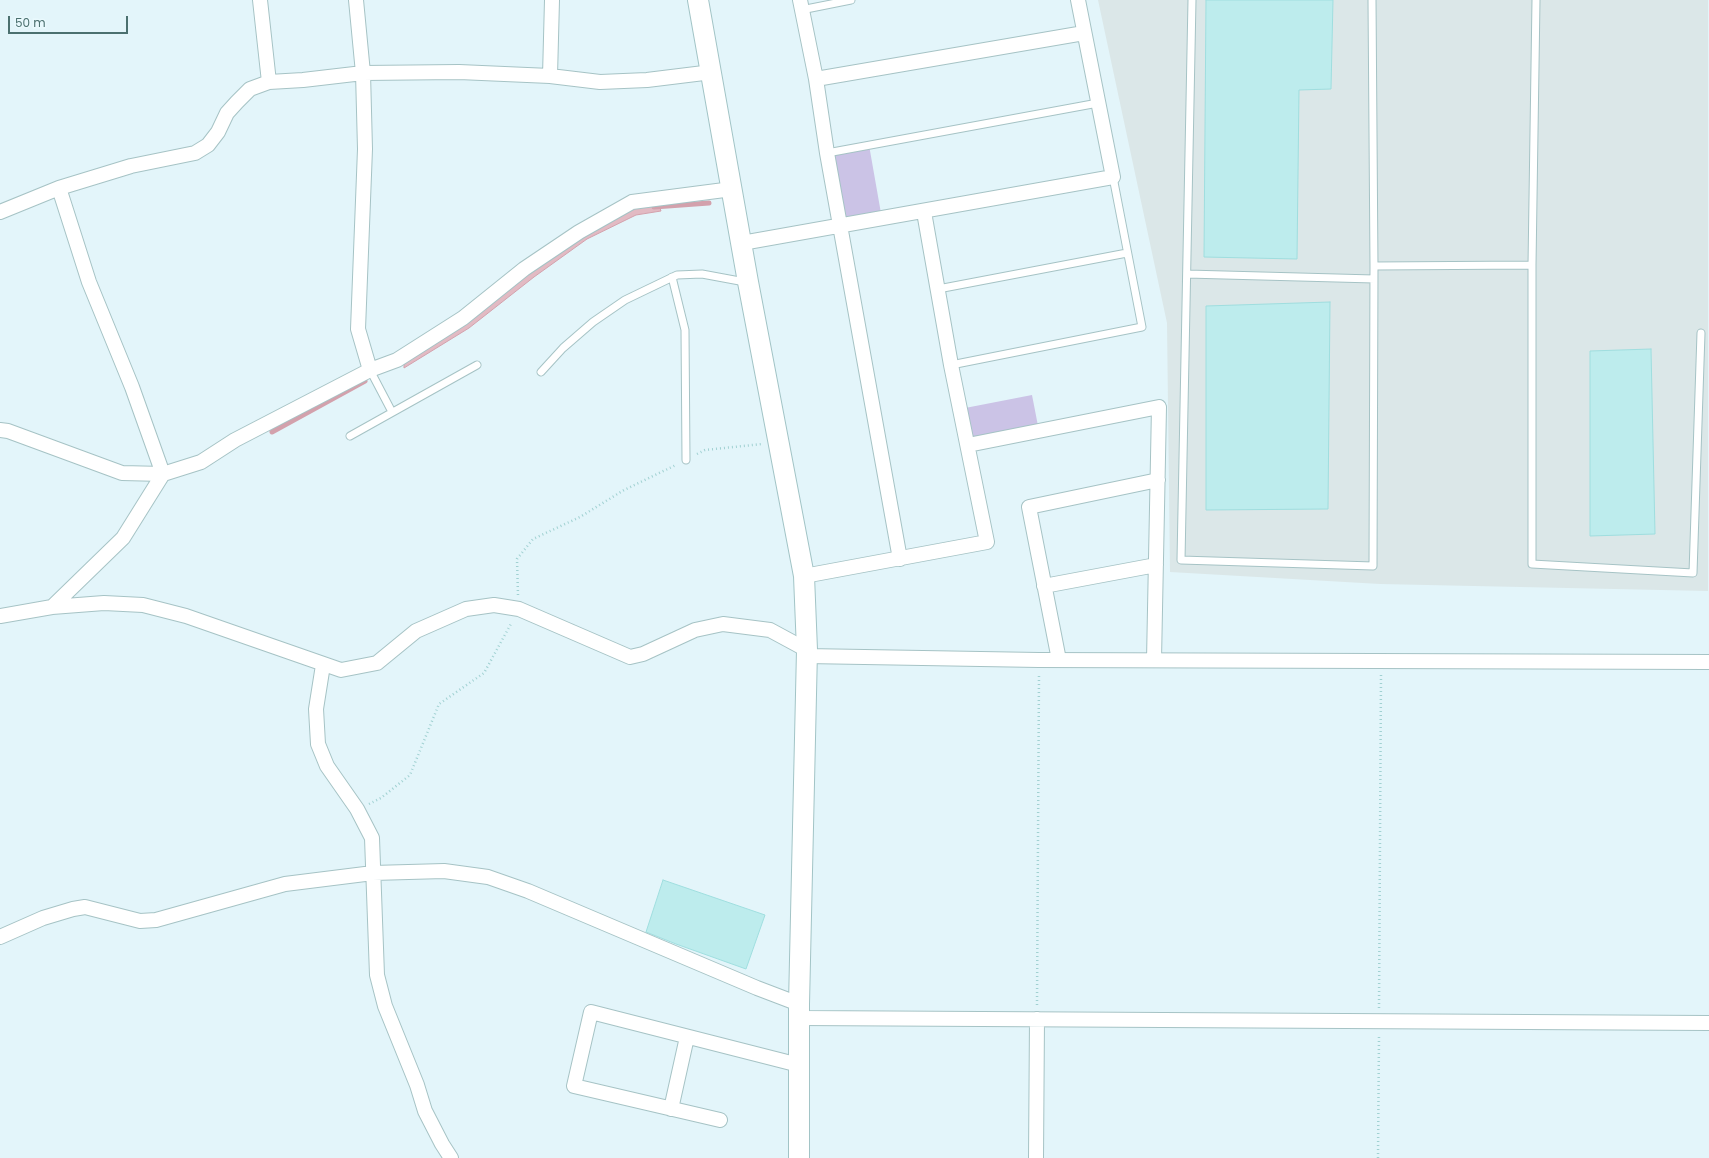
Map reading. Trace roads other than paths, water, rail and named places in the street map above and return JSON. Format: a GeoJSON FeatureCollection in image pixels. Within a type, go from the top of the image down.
{"type":"FeatureCollection","features":[{"type":"Feature","properties":{"kind":"street"},"geometry":{"type":"LineString","coordinates":[[260,0],[269,82]]}},
{"type":"Feature","properties":{"kind":"street"},"geometry":{"type":"LineString","coordinates":[[356,0],[363,73],[364,149],[358,329],[370,370]]}},
{"type":"Feature","properties":{"kind":"street"},"geometry":{"type":"LineString","coordinates":[[550,76],[552,0]]}},
{"type":"Feature","properties":{"kind":"street"},"geometry":{"type":"LineString","coordinates":[[698,0],[712,72],[748,282],[804,576],[806,653],[799,1011],[800,1158]]}},
{"type":"Feature","properties":{"kind":"street"},"geometry":{"type":"LineString","coordinates":[[742,244],[1113,177],[1078,0]]}},
{"type":"Feature","properties":{"kind":"street"},"geometry":{"type":"LineString","coordinates":[[800,5],[816,79],[827,153],[900,559]]}},
{"type":"Feature","properties":{"kind":"street"},"geometry":{"type":"LineString","coordinates":[[816,79],[1084,33]]}},
{"type":"Feature","properties":{"kind":"street"},"geometry":{"type":"LineString","coordinates":[[0,212],[59,188],[131,166],[195,153],[208,145],[218,132],[227,113],[237,102],[250,90],[269,82],[303,80],[363,73],[459,72],[550,76],[600,82],[647,80],[712,72]]}},
{"type":"Feature","properties":{"kind":"street"},"geometry":{"type":"LineString","coordinates":[[59,188],[89,282],[132,387],[163,474]]}},
{"type":"Feature","properties":{"kind":"street"},"geometry":{"type":"LineString","coordinates":[[0,430],[8,431],[122,473],[163,474],[201,462],[235,440],[370,370],[397,360],[463,318],[530,265],[580,232],[632,202],[732,189]]}},
{"type":"Feature","properties":{"kind":"street"},"geometry":{"type":"LineString","coordinates":[[804,576],[988,542],[951,365],[924,212]]}},
{"type":"Feature","properties":{"kind":"street"},"geometry":{"type":"LineString","coordinates":[[968,445],[1159,407],[1154,660]]}},
{"type":"Feature","properties":{"kind":"street"},"geometry":{"type":"LineString","coordinates":[[52,607],[123,538],[163,474]]}},
{"type":"Feature","properties":{"kind":"street"},"geometry":{"type":"LineString","coordinates":[[1059,660],[1029,508],[1158,480]]}},
{"type":"Feature","properties":{"kind":"street"},"geometry":{"type":"LineString","coordinates":[[1044,586],[1156,565]]}},
{"type":"Feature","properties":{"kind":"street"},"geometry":{"type":"LineString","coordinates":[[0,616],[52,607],[104,603],[143,605],[186,616],[341,670],[377,663],[416,631],[466,609],[494,605],[519,609],[630,657],[643,654],[695,630],[723,624],[770,630],[806,653],[1039,660],[1709,662]]}},
{"type":"Feature","properties":{"kind":"street"},"geometry":{"type":"LineString","coordinates":[[324,665],[316,709],[318,744],[327,766],[358,809],[372,838],[377,975],[385,1006],[417,1085],[425,1112],[451,1158]]}},
{"type":"Feature","properties":{"kind":"street"},"geometry":{"type":"LineString","coordinates":[[0,937],[43,918],[85,907],[140,921],[156,920],[285,884],[373,873],[444,871],[488,877],[528,892],[757,988],[799,1011],[1037,1019],[1709,1023]]}},
{"type":"Feature","properties":{"kind":"street"},"geometry":{"type":"LineString","coordinates":[[720,1120],[574,1086],[591,1012],[799,1065]]}},
{"type":"Feature","properties":{"kind":"street"},"geometry":{"type":"LineString","coordinates":[[1036,1158],[1037,1019]]}},
{"type":"Feature","properties":{"kind":"street"},"geometry":{"type":"LineString","coordinates":[[671,1109],[687,1037]]}},
{"type":"Feature","properties":{"kind":"lane"},"geometry":{"type":"LineString","coordinates":[[800,5],[851,0]]}},
{"type":"Feature","properties":{"kind":"lane"},"geometry":{"type":"LineString","coordinates":[[1192,0],[1181,560],[1373,566],[1374,266],[1372,0]]}},
{"type":"Feature","properties":{"kind":"lane"},"geometry":{"type":"LineString","coordinates":[[1536,0],[1532,266],[1532,564],[1694,573],[1701,333]]}},
{"type":"Feature","properties":{"kind":"lane"},"geometry":{"type":"LineString","coordinates":[[827,153],[1098,103]]}},
{"type":"Feature","properties":{"kind":"lane"},"geometry":{"type":"LineString","coordinates":[[951,365],[1142,327],[1113,177]]}},
{"type":"Feature","properties":{"kind":"lane"},"geometry":{"type":"LineString","coordinates":[[938,289],[1127,253]]}},
{"type":"Feature","properties":{"kind":"lane"},"geometry":{"type":"LineString","coordinates":[[1374,266],[1532,266]]}},
{"type":"Feature","properties":{"kind":"lane"},"geometry":{"type":"LineString","coordinates":[[541,372],[563,348],[593,322],[625,300],[672,277],[677,275],[702,274],[748,282]]}},
{"type":"Feature","properties":{"kind":"lane"},"geometry":{"type":"LineString","coordinates":[[1187,274],[1374,279]]}},
{"type":"Feature","properties":{"kind":"lane"},"geometry":{"type":"LineString","coordinates":[[672,277],[685,330],[686,460]]}},
{"type":"Feature","properties":{"kind":"lane"},"geometry":{"type":"LineString","coordinates":[[350,436],[477,365]]}},
{"type":"Feature","properties":{"kind":"lane"},"geometry":{"type":"LineString","coordinates":[[370,370],[392,412]]}},
{"type":"Feature","properties":{"kind":"waterway"},"geometry":{"type":"LineString","coordinates":[[654,207],[709,203]]}},
{"type":"Feature","properties":{"kind":"waterway"},"geometry":{"type":"LineString","coordinates":[[272,432],[365,381]]}}]}
